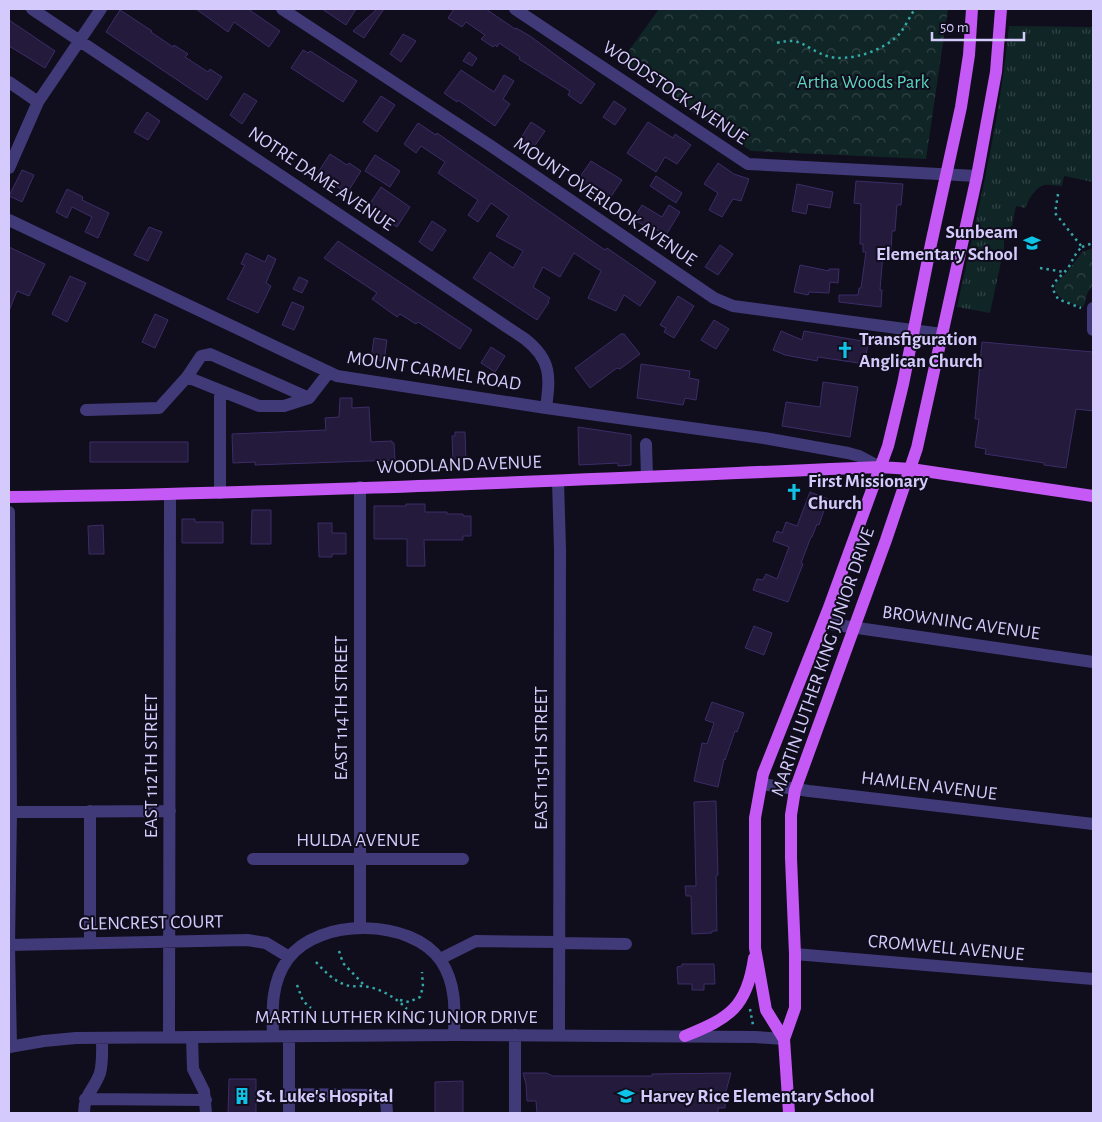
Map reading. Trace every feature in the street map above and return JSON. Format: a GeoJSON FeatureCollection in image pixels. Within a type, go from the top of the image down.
{"type":"FeatureCollection","features":[{"type":"Feature","properties":{"kind":"main road","name":"MARTIN LUTHER KING JUNIOR DRIVE"},"geometry":{"type":"LineString","coordinates":[[784,1039],[766,1010],[755,948],[754,827],[761,784],[888,446],[966,78],[972,9]]}},
{"type":"Feature","properties":{"kind":"main road","name":"MARTIN LUTHER KING JUNIOR DRIVE"},"geometry":{"type":"LineString","coordinates":[[784,1039],[795,1008],[790,815],[795,790],[917,448],[977,176],[996,72],[1001,9]]}},
{"type":"Feature","properties":{"kind":"main road","name":"WOODLAND AVENUE"},"geometry":{"type":"LineString","coordinates":[[9,497],[170,495],[880,467],[911,469],[1093,496]]}},
{"type":"Feature","properties":{"kind":"main road"},"geometry":{"type":"LineString","coordinates":[[686,1036],[724,1018],[739,1004],[750,977],[755,948]]}},
{"type":"Feature","properties":{"kind":"main road"},"geometry":{"type":"LineString","coordinates":[[784,1039],[787,1111]]}},
{"type":"Feature","properties":{"kind":"street","name":"NOTRE DAME AVENUE"},"geometry":{"type":"LineString","coordinates":[[32,9],[512,329],[536,347],[543,357],[549,376],[546,408]]}},
{"type":"Feature","properties":{"kind":"street"},"geometry":{"type":"LineString","coordinates":[[9,168],[38,102],[100,9]]}},
{"type":"Feature","properties":{"kind":"street","name":"MOUNT OVERLOOK AVENUE"},"geometry":{"type":"LineString","coordinates":[[282,9],[714,298],[732,306],[942,334]]}},
{"type":"Feature","properties":{"kind":"street","name":"WOODSTOCK AVENUE"},"geometry":{"type":"LineString","coordinates":[[515,9],[748,164],[977,176]]}},
{"type":"Feature","properties":{"kind":"street"},"geometry":{"type":"LineString","coordinates":[[9,82],[38,102]]}},
{"type":"Feature","properties":{"kind":"street","name":"MOUNT CARMEL ROAD"},"geometry":{"type":"LineString","coordinates":[[9,220],[337,376],[546,408],[764,438],[848,453],[859,456],[880,467]]}},
{"type":"Feature","properties":{"kind":"street"},"geometry":{"type":"LineString","coordinates":[[1089,308],[1093,330]]}},
{"type":"Feature","properties":{"kind":"street"},"geometry":{"type":"LineString","coordinates":[[86,410],[159,408],[187,377],[201,356],[210,354],[309,398]]}},
{"type":"Feature","properties":{"kind":"street"},"geometry":{"type":"LineString","coordinates":[[187,377],[259,406],[284,406],[309,398],[330,372]]}},
{"type":"Feature","properties":{"kind":"street"},"geometry":{"type":"LineString","coordinates":[[220,391],[220,493]]}},
{"type":"Feature","properties":{"kind":"street"},"geometry":{"type":"LineString","coordinates":[[646,444],[647,477]]}},
{"type":"Feature","properties":{"kind":"street","name":"EAST 115TH STREET"},"geometry":{"type":"LineString","coordinates":[[558,481],[560,550],[559,1035]]}},
{"type":"Feature","properties":{"kind":"street","name":"EAST 114TH STREET"},"geometry":{"type":"LineString","coordinates":[[360,487],[360,928]]}},
{"type":"Feature","properties":{"kind":"street","name":"EAST 112TH STREET"},"geometry":{"type":"LineString","coordinates":[[169,1037],[170,495]]}},
{"type":"Feature","properties":{"kind":"street"},"geometry":{"type":"LineString","coordinates":[[9,512],[10,1047]]}},
{"type":"Feature","properties":{"kind":"street","name":"BROWNING AVENUE"},"geometry":{"type":"LineString","coordinates":[[823,623],[1093,662]]}},
{"type":"Feature","properties":{"kind":"street","name":"HAMLEN AVENUE"},"geometry":{"type":"LineString","coordinates":[[761,784],[795,790],[1093,824]]}},
{"type":"Feature","properties":{"kind":"street"},"geometry":{"type":"LineString","coordinates":[[90,811],[90,942]]}},
{"type":"Feature","properties":{"kind":"street"},"geometry":{"type":"LineString","coordinates":[[11,812],[170,811]]}},
{"type":"Feature","properties":{"kind":"street","name":"HULDA AVENUE"},"geometry":{"type":"LineString","coordinates":[[253,859],[463,859]]}},
{"type":"Feature","properties":{"kind":"street"},"geometry":{"type":"LineString","coordinates":[[273,1036],[274,991],[279,975],[289,957],[309,940],[335,931],[360,928],[390,930],[402,933],[421,942],[440,959],[447,971],[454,991],[454,1035]]}},
{"type":"Feature","properties":{"kind":"street","name":"GLENCREST COURT"},"geometry":{"type":"LineString","coordinates":[[9,945],[90,942],[256,941],[274,947],[289,957]]}},
{"type":"Feature","properties":{"kind":"street"},"geometry":{"type":"LineString","coordinates":[[440,959],[476,941],[626,944]]}},
{"type":"Feature","properties":{"kind":"street","name":"CROMWELL AVENUE"},"geometry":{"type":"LineString","coordinates":[[795,954],[1093,979]]}},
{"type":"Feature","properties":{"kind":"street"},"geometry":{"type":"LineString","coordinates":[[515,1035],[515,1113]]}},
{"type":"Feature","properties":{"kind":"street","name":"MARTIN LUTHER KING JUNIOR DRIVE"},"geometry":{"type":"LineString","coordinates":[[10,1047],[52,1040],[169,1037],[559,1035],[755,1036],[784,1039]]}},
{"type":"Feature","properties":{"kind":"street"},"geometry":{"type":"LineString","coordinates":[[289,1036],[289,1113]]}},
{"type":"Feature","properties":{"kind":"street"},"geometry":{"type":"LineString","coordinates":[[85,1099],[206,1107],[204,1091],[193,1069],[192,1037]]}},
{"type":"Feature","properties":{"kind":"street"},"geometry":{"type":"LineString","coordinates":[[84,1113],[85,1099],[100,1073],[102,1038]]}},
{"type":"Feature","properties":{"kind":"street"},"geometry":{"type":"LineString","coordinates":[[290,1094],[376,1095],[386,1100],[388,1113]]}},
{"type":"Feature","properties":{"kind":"path"},"geometry":{"type":"LineString","coordinates":[[776,43],[789,40],[796,41],[834,58],[860,55],[884,47],[900,33],[915,9]]}},
{"type":"Feature","properties":{"kind":"path"},"geometry":{"type":"LineString","coordinates":[[1058,194],[1055,213],[1082,247]]}},
{"type":"Feature","properties":{"kind":"path"},"geometry":{"type":"LineString","coordinates":[[1089,308],[1058,299],[1052,292],[1052,288],[1077,251],[1093,243]]}},
{"type":"Feature","properties":{"kind":"path"},"geometry":{"type":"LineString","coordinates":[[1040,268],[1064,272]]}},
{"type":"Feature","properties":{"kind":"path"},"geometry":{"type":"LineString","coordinates":[[339,951],[343,964],[365,986]]}},
{"type":"Feature","properties":{"kind":"path"},"geometry":{"type":"LineString","coordinates":[[316,962],[330,977],[345,986],[365,986],[385,992],[398,1000],[407,1009]]}},
{"type":"Feature","properties":{"kind":"path"},"geometry":{"type":"LineString","coordinates":[[398,1000],[409,1002],[420,997],[423,987],[422,972]]}},
{"type":"Feature","properties":{"kind":"path"},"geometry":{"type":"LineString","coordinates":[[297,985],[303,1001],[311,1008]]}},
{"type":"Feature","properties":{"kind":"path"},"geometry":{"type":"LineString","coordinates":[[750,1006],[753,1026]]}},
{"type":"Feature","properties":{"kind":"green space","name":"Artha Woods Park"},"geometry":{"type":"Polygon","coordinates":[[[659,9],[948,9],[926,159],[751,151],[620,63],[659,9]]]}},
{"type":"Feature","properties":{"kind":"green space"},"geometry":{"type":"Polygon","coordinates":[[[1009,26],[1093,27],[1093,182],[1064,176],[1062,186],[1041,186],[1035,191],[1025,208],[1016,206],[1012,226],[1004,229],[1004,248],[990,313],[957,307],[994,132],[1009,26]]]}},
{"type":"Feature","properties":{"kind":"green space"},"geometry":{"type":"Polygon","coordinates":[[[1093,248],[1093,284],[1087,294],[1084,306],[1081,307],[1059,297],[1055,284],[1068,271],[1082,252],[1093,248]]]}},
{"type":"Feature","properties":{"kind":"building"},"geometry":{"type":"Polygon","coordinates":[[[196,9],[248,9],[280,31],[269,47],[234,22],[228,32],[196,9]]]}},
{"type":"Feature","properties":{"kind":"building"},"geometry":{"type":"Polygon","coordinates":[[[322,9],[356,9],[346,25],[322,9]]]}},
{"type":"Feature","properties":{"kind":"building"},"geometry":{"type":"Polygon","coordinates":[[[377,9],[384,9],[364,38],[353,31],[377,9]]]}},
{"type":"Feature","properties":{"kind":"building"},"geometry":{"type":"Polygon","coordinates":[[[454,9],[486,9],[515,29],[530,36],[595,84],[581,104],[568,95],[570,91],[519,59],[520,57],[499,43],[497,47],[495,45],[493,47],[481,39],[485,35],[466,22],[462,27],[448,18],[454,9]]]}},
{"type":"Feature","properties":{"kind":"building"},"geometry":{"type":"Polygon","coordinates":[[[120,10],[173,47],[174,45],[188,54],[185,57],[208,72],[210,69],[222,77],[207,100],[106,32],[120,10]]]}},
{"type":"Feature","properties":{"kind":"building"},"geometry":{"type":"Polygon","coordinates":[[[9,20],[55,51],[45,68],[9,46],[9,20]]]}},
{"type":"Feature","properties":{"kind":"building"},"geometry":{"type":"Polygon","coordinates":[[[403,34],[416,41],[401,62],[390,54],[403,34]]]}},
{"type":"Feature","properties":{"kind":"building"},"geometry":{"type":"Polygon","coordinates":[[[303,50],[308,53],[310,51],[357,81],[343,102],[291,68],[303,50]]]}},
{"type":"Feature","properties":{"kind":"building"},"geometry":{"type":"Polygon","coordinates":[[[469,52],[477,58],[472,66],[463,61],[469,52]]]}},
{"type":"Feature","properties":{"kind":"building"},"geometry":{"type":"Polygon","coordinates":[[[461,70],[494,92],[504,75],[514,81],[503,99],[510,104],[495,126],[458,100],[457,102],[444,93],[461,70]]]}},
{"type":"Feature","properties":{"kind":"building"},"geometry":{"type":"Polygon","coordinates":[[[244,93],[257,101],[242,124],[230,115],[244,93]]]}},
{"type":"Feature","properties":{"kind":"building"},"geometry":{"type":"Polygon","coordinates":[[[381,96],[395,105],[377,132],[363,122],[381,96]]]}},
{"type":"Feature","properties":{"kind":"building"},"geometry":{"type":"Polygon","coordinates":[[[614,101],[626,109],[615,125],[603,117],[614,101]]]}},
{"type":"Feature","properties":{"kind":"building"},"geometry":{"type":"Polygon","coordinates":[[[147,112],[160,121],[148,140],[134,132],[147,112]]]}},
{"type":"Feature","properties":{"kind":"building"},"geometry":{"type":"Polygon","coordinates":[[[531,122],[545,131],[532,150],[519,141],[531,122]]]}},
{"type":"Feature","properties":{"kind":"building"},"geometry":{"type":"Polygon","coordinates":[[[648,122],[673,138],[675,134],[691,145],[677,164],[665,157],[656,172],[627,153],[648,122]]]}},
{"type":"Feature","properties":{"kind":"building"},"geometry":{"type":"Polygon","coordinates":[[[418,123],[436,135],[437,133],[605,250],[607,248],[656,282],[640,306],[624,295],[616,311],[588,298],[601,271],[574,253],[560,277],[543,267],[533,287],[550,298],[537,320],[473,278],[490,252],[513,268],[523,251],[496,236],[509,216],[491,203],[478,222],[468,215],[478,200],[438,173],[445,162],[421,146],[416,153],[404,144],[418,123]]]}},
{"type":"Feature","properties":{"kind":"building"},"geometry":{"type":"Polygon","coordinates":[[[330,154],[361,171],[347,193],[317,174],[330,154]]]}},
{"type":"Feature","properties":{"kind":"building"},"geometry":{"type":"Polygon","coordinates":[[[375,155],[400,171],[390,187],[365,171],[375,155]]]}},
{"type":"Feature","properties":{"kind":"building"},"geometry":{"type":"Polygon","coordinates":[[[591,161],[622,180],[608,201],[577,181],[591,161]]]}},
{"type":"Feature","properties":{"kind":"building"},"geometry":{"type":"Polygon","coordinates":[[[718,163],[734,174],[749,179],[741,201],[733,199],[722,217],[709,210],[718,193],[704,184],[718,163]]]}},
{"type":"Feature","properties":{"kind":"building"},"geometry":{"type":"Polygon","coordinates":[[[22,170],[34,175],[22,202],[9,196],[22,170]]]}},
{"type":"Feature","properties":{"kind":"building"},"geometry":{"type":"Polygon","coordinates":[[[656,176],[682,193],[676,203],[650,186],[656,176]]]}},
{"type":"Feature","properties":{"kind":"building"},"geometry":{"type":"Polygon","coordinates":[[[856,181],[903,184],[901,205],[897,205],[895,231],[892,231],[891,253],[883,253],[880,290],[882,290],[881,307],[839,302],[839,295],[858,295],[859,288],[861,288],[866,252],[863,252],[863,244],[860,244],[861,204],[854,203],[856,181]]]}},
{"type":"Feature","properties":{"kind":"building"},"geometry":{"type":"Polygon","coordinates":[[[797,184],[833,192],[830,208],[808,204],[806,214],[792,211],[797,184]]]}},
{"type":"Feature","properties":{"kind":"building"},"geometry":{"type":"Polygon","coordinates":[[[381,187],[410,207],[397,227],[367,208],[381,187]]]}},
{"type":"Feature","properties":{"kind":"building"},"geometry":{"type":"Polygon","coordinates":[[[67,189],[83,197],[82,200],[109,213],[98,238],[85,232],[92,217],[72,207],[67,218],[56,212],[67,189]]]}},
{"type":"Feature","properties":{"kind":"building"},"geometry":{"type":"Polygon","coordinates":[[[642,205],[662,217],[669,205],[680,212],[666,235],[633,219],[642,205]]]}},
{"type":"Feature","properties":{"kind":"building"},"geometry":{"type":"Polygon","coordinates":[[[432,221],[446,230],[432,251],[419,242],[432,221]]]}},
{"type":"Feature","properties":{"kind":"building"},"geometry":{"type":"Polygon","coordinates":[[[149,227],[162,232],[148,261],[134,255],[149,227]]]}},
{"type":"Feature","properties":{"kind":"building"},"geometry":{"type":"Polygon","coordinates":[[[338,241],[472,330],[460,349],[418,322],[416,324],[400,314],[397,317],[372,299],[377,293],[324,258],[338,241]]]}},
{"type":"Feature","properties":{"kind":"building"},"geometry":{"type":"Polygon","coordinates":[[[720,245],[733,254],[718,275],[705,267],[720,245]]]}},
{"type":"Feature","properties":{"kind":"building"},"geometry":{"type":"Polygon","coordinates":[[[9,247],[45,264],[29,296],[17,291],[9,311],[9,247]]]}},
{"type":"Feature","properties":{"kind":"building"},"geometry":{"type":"Polygon","coordinates":[[[246,253],[265,262],[268,255],[276,259],[266,283],[271,286],[258,313],[227,299],[245,265],[241,264],[246,253]]]}},
{"type":"Feature","properties":{"kind":"building"},"geometry":{"type":"Polygon","coordinates":[[[800,265],[829,271],[829,269],[839,269],[838,283],[830,282],[829,293],[809,292],[808,295],[794,292],[800,265]]]}},
{"type":"Feature","properties":{"kind":"building"},"geometry":{"type":"Polygon","coordinates":[[[70,276],[86,283],[67,322],[52,314],[70,276]]]}},
{"type":"Feature","properties":{"kind":"building"},"geometry":{"type":"Polygon","coordinates":[[[299,277],[308,281],[302,293],[293,289],[299,277]]]}},
{"type":"Feature","properties":{"kind":"building"},"geometry":{"type":"Polygon","coordinates":[[[678,296],[694,306],[674,338],[664,332],[666,328],[660,325],[678,296]]]}},
{"type":"Feature","properties":{"kind":"building"},"geometry":{"type":"Polygon","coordinates":[[[292,302],[304,307],[294,330],[282,325],[292,302]]]}},
{"type":"Feature","properties":{"kind":"building"},"geometry":{"type":"Polygon","coordinates":[[[155,314],[168,320],[155,348],[142,342],[155,314]]]}},
{"type":"Feature","properties":{"kind":"building"},"geometry":{"type":"Polygon","coordinates":[[[714,320],[729,329],[716,349],[701,340],[714,320]]]}},
{"type":"Feature","properties":{"kind":"building"},"geometry":{"type":"Polygon","coordinates":[[[781,331],[802,340],[804,331],[868,342],[865,364],[818,357],[817,361],[785,355],[773,350],[781,331]]]}},
{"type":"Feature","properties":{"kind":"building"},"geometry":{"type":"Polygon","coordinates":[[[621,334],[624,334],[640,354],[590,388],[575,368],[621,334]]]}},
{"type":"Feature","properties":{"kind":"building"},"geometry":{"type":"Polygon","coordinates":[[[374,338],[387,340],[384,361],[371,359],[374,338]]]}},
{"type":"Feature","properties":{"kind":"building"},"geometry":{"type":"Polygon","coordinates":[[[982,342],[1093,352],[1093,411],[1076,409],[1066,468],[985,454],[986,449],[975,447],[979,419],[975,419],[982,342]]]}},
{"type":"Feature","properties":{"kind":"building"},"geometry":{"type":"Polygon","coordinates":[[[491,347],[505,356],[495,372],[481,363],[491,347]]]}},
{"type":"Feature","properties":{"kind":"building"},"geometry":{"type":"Polygon","coordinates":[[[641,364],[690,371],[689,378],[699,380],[696,400],[685,398],[683,405],[637,398],[641,364]]]}},
{"type":"Feature","properties":{"kind":"building"},"geometry":{"type":"Polygon","coordinates":[[[823,382],[858,387],[850,437],[782,426],[786,402],[820,407],[823,382]]]}},
{"type":"Feature","properties":{"kind":"building"},"geometry":{"type":"Polygon","coordinates":[[[340,398],[352,398],[352,408],[369,407],[371,442],[392,441],[394,443],[395,460],[255,465],[255,462],[233,463],[232,434],[326,430],[325,418],[339,417],[340,398]]]}},
{"type":"Feature","properties":{"kind":"building"},"geometry":{"type":"Polygon","coordinates":[[[578,427],[631,435],[631,465],[618,466],[618,463],[579,465],[578,427]]]}},
{"type":"Feature","properties":{"kind":"building"},"geometry":{"type":"Polygon","coordinates":[[[455,432],[465,432],[466,461],[453,462],[452,436],[455,436],[455,432]]]}},
{"type":"Feature","properties":{"kind":"building"},"geometry":{"type":"Polygon","coordinates":[[[90,442],[188,442],[188,462],[90,462],[90,442]]]}},
{"type":"Feature","properties":{"kind":"building"},"geometry":{"type":"Polygon","coordinates":[[[810,492],[828,499],[819,525],[817,524],[811,537],[788,602],[753,590],[757,579],[763,580],[766,574],[777,579],[789,547],[773,541],[777,531],[782,533],[786,522],[797,526],[810,492]]]}},
{"type":"Feature","properties":{"kind":"building"},"geometry":{"type":"Polygon","coordinates":[[[406,504],[425,504],[425,512],[447,512],[447,514],[471,516],[471,536],[463,536],[463,540],[424,540],[425,566],[407,566],[407,539],[374,539],[374,506],[406,506],[406,504]]]}},
{"type":"Feature","properties":{"kind":"building"},"geometry":{"type":"Polygon","coordinates":[[[252,510],[271,510],[271,544],[251,544],[252,510]]]}},
{"type":"Feature","properties":{"kind":"building"},"geometry":{"type":"Polygon","coordinates":[[[182,519],[195,519],[195,522],[223,522],[223,543],[182,543],[182,519]]]}},
{"type":"Feature","properties":{"kind":"building"},"geometry":{"type":"Polygon","coordinates":[[[318,523],[332,523],[332,533],[346,533],[346,554],[332,554],[332,557],[319,557],[318,523]]]}},
{"type":"Feature","properties":{"kind":"building"},"geometry":{"type":"Polygon","coordinates":[[[103,525],[104,554],[89,554],[88,526],[103,525]]]}},
{"type":"Feature","properties":{"kind":"building"},"geometry":{"type":"Polygon","coordinates":[[[754,626],[772,633],[764,655],[745,648],[754,626]]]}},
{"type":"Feature","properties":{"kind":"building"},"geometry":{"type":"Polygon","coordinates":[[[712,702],[744,713],[724,759],[718,787],[694,781],[702,743],[707,744],[714,723],[705,720],[712,702]]]}},
{"type":"Feature","properties":{"kind":"building"},"geometry":{"type":"Polygon","coordinates":[[[716,801],[717,931],[692,934],[691,896],[686,896],[685,886],[696,886],[694,802],[716,801]]]}},
{"type":"Feature","properties":{"kind":"building"},"geometry":{"type":"Polygon","coordinates":[[[682,964],[714,964],[715,984],[704,984],[704,990],[692,990],[692,984],[678,984],[677,967],[682,966],[682,964]]]}},
{"type":"Feature","properties":{"kind":"building","name":"Harvey Rice Elementary School"},"geometry":{"type":"Polygon","coordinates":[[[523,1073],[546,1073],[553,1076],[652,1076],[652,1074],[731,1073],[726,1091],[725,1108],[718,1108],[718,1113],[537,1113],[536,1101],[527,1101],[523,1073]]]}},
{"type":"Feature","properties":{"kind":"building","name":"St. Luke's Hospital"},"geometry":{"type":"Polygon","coordinates":[[[229,1079],[256,1079],[256,1113],[228,1113],[229,1079]]]}},
{"type":"Feature","properties":{"kind":"building","name":"St. Luke's Hospital"},"geometry":{"type":"Polygon","coordinates":[[[463,1081],[463,1113],[435,1113],[435,1082],[463,1081]]]}},
{"type":"Feature","properties":{"kind":"place","name":"Sunbeam Elementary School"},"geometry":{"type":"Point","coordinates":[1032,243]}},
{"type":"Feature","properties":{"kind":"place","name":"Transfiguration Anglican Church"},"geometry":{"type":"Point","coordinates":[845,350]}},
{"type":"Feature","properties":{"kind":"place","name":"First Missionary Church"},"geometry":{"type":"Point","coordinates":[794,492]}},
{"type":"Feature","properties":{"kind":"place","name":"St. Luke's Hospital"},"geometry":{"type":"Point","coordinates":[242,1096]}},
{"type":"Feature","properties":{"kind":"place","name":"Harvey Rice Elementary School"},"geometry":{"type":"Point","coordinates":[626,1096]}}]}
